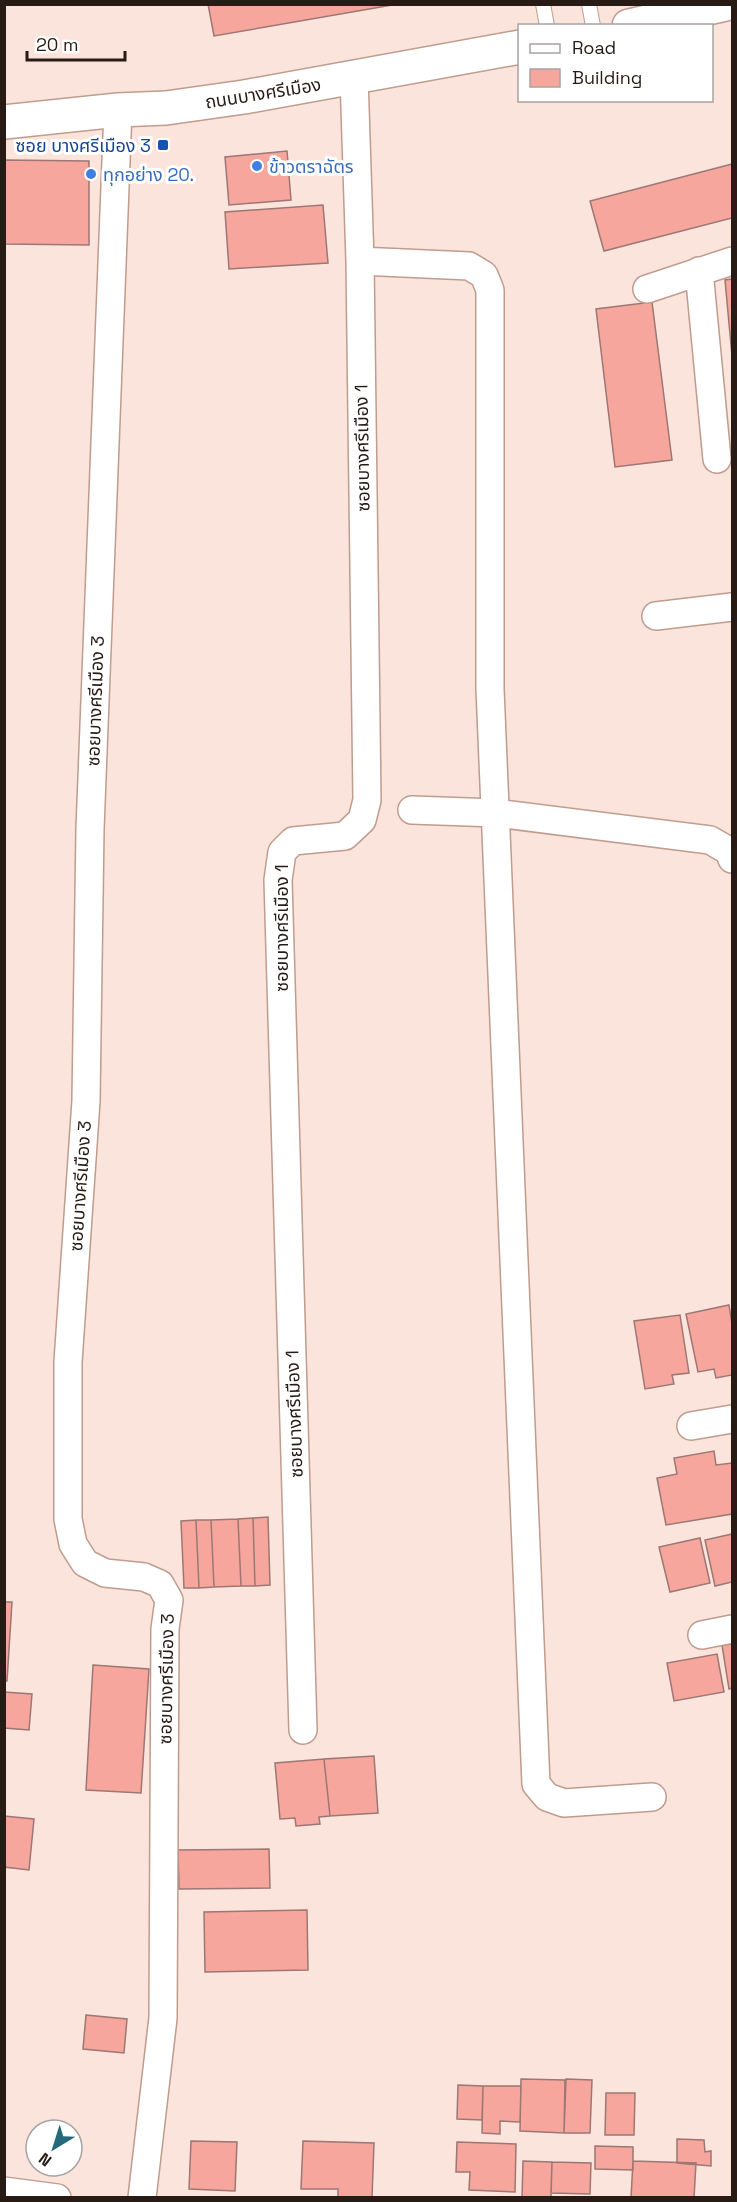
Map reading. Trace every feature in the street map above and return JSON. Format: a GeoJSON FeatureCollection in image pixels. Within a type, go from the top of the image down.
{"type":"FeatureCollection","features":[{"type":"Feature","properties":{"kind":"street"},"geometry":{"type":"LineString","coordinates":[[637,24],[709,6]]}},
{"type":"Feature","properties":{"kind":"street","name":"ถนนบางศรีเมือง"},"geometry":{"type":"LineString","coordinates":[[4,122],[118,110],[177,107],[518,47]]}},
{"type":"Feature","properties":{"kind":"street","name":"ซอยบางศรีเมือง 1"},"geometry":{"type":"LineString","coordinates":[[303,1730],[278,880],[282,852],[293,841],[345,836],[362,820],[367,800],[360,261],[354,77]]}},
{"type":"Feature","properties":{"kind":"street","name":"ซอยบางศรีเมือง 3"},"geometry":{"type":"LineString","coordinates":[[118,110],[90,829],[86,1101],[68,1362],[67,1480],[68,1519],[74,1544],[85,1563],[105,1574],[144,1577],[160,1584],[169,1600],[165,1629],[163,2019],[141,2198]]}},
{"type":"Feature","properties":{"kind":"street"},"geometry":{"type":"LineString","coordinates":[[360,261],[469,266],[484,275],[489,290],[490,689],[536,1784],[547,1797],[564,1803],[652,1797]]}},
{"type":"Feature","properties":{"kind":"street"},"geometry":{"type":"LineString","coordinates":[[647,289],[732,261]]}},
{"type":"Feature","properties":{"kind":"street"},"geometry":{"type":"LineString","coordinates":[[699,271],[717,459]]}},
{"type":"Feature","properties":{"kind":"street"},"geometry":{"type":"LineString","coordinates":[[656,616],[732,607]]}},
{"type":"Feature","properties":{"kind":"street"},"geometry":{"type":"LineString","coordinates":[[412,810],[496,813],[710,840],[729,851],[732,858]]}},
{"type":"Feature","properties":{"kind":"street"},"geometry":{"type":"LineString","coordinates":[[691,1426],[732,1419]]}},
{"type":"Feature","properties":{"kind":"street"},"geometry":{"type":"LineString","coordinates":[[702,1635],[732,1629]]}},
{"type":"Feature","properties":{"kind":"street"},"geometry":{"type":"LineString","coordinates":[[4,2191],[57,2198]]}},
{"type":"Feature","properties":{"kind":"lane"},"geometry":{"type":"LineString","coordinates":[[543,4],[547,24]]}},
{"type":"Feature","properties":{"kind":"lane"},"geometry":{"type":"LineString","coordinates":[[589,4],[593,24]]}},
{"type":"Feature","properties":{"kind":"building"},"geometry":{"type":"Polygon","coordinates":[[[208,4],[398,4],[214,36],[208,4]]]}},
{"type":"Feature","properties":{"kind":"building"},"geometry":{"type":"Polygon","coordinates":[[[287,151],[291,200],[229,205],[225,157],[287,151]]]}},
{"type":"Feature","properties":{"kind":"building"},"geometry":{"type":"Polygon","coordinates":[[[4,160],[89,161],[89,245],[4,244],[4,160]]]}},
{"type":"Feature","properties":{"kind":"building"},"geometry":{"type":"Polygon","coordinates":[[[732,164],[732,218],[604,251],[590,201],[732,164]]]}},
{"type":"Feature","properties":{"kind":"building"},"geometry":{"type":"Polygon","coordinates":[[[323,205],[328,263],[229,269],[225,212],[323,205]]]}},
{"type":"Feature","properties":{"kind":"building"},"geometry":{"type":"Polygon","coordinates":[[[732,279],[732,356],[725,280],[732,279]]]}},
{"type":"Feature","properties":{"kind":"building"},"geometry":{"type":"Polygon","coordinates":[[[652,302],[672,460],[615,467],[596,309],[652,302]]]}},
{"type":"Feature","properties":{"kind":"building"},"geometry":{"type":"Polygon","coordinates":[[[729,1305],[732,1324],[732,1375],[716,1378],[714,1369],[698,1372],[686,1314],[729,1305]]]}},
{"type":"Feature","properties":{"kind":"building"},"geometry":{"type":"Polygon","coordinates":[[[680,1315],[689,1373],[672,1375],[674,1384],[645,1389],[634,1321],[680,1315]]]}},
{"type":"Feature","properties":{"kind":"building"},"geometry":{"type":"Polygon","coordinates":[[[714,1451],[716,1465],[732,1463],[732,1514],[666,1525],[657,1478],[677,1474],[674,1458],[714,1451]]]}},
{"type":"Feature","properties":{"kind":"building"},"geometry":{"type":"Polygon","coordinates":[[[268,1517],[270,1585],[255,1586],[253,1518],[268,1517]]]}},
{"type":"Feature","properties":{"kind":"building"},"geometry":{"type":"Polygon","coordinates":[[[253,1518],[255,1586],[241,1586],[238,1519],[253,1518]]]}},
{"type":"Feature","properties":{"kind":"building"},"geometry":{"type":"Polygon","coordinates":[[[238,1519],[241,1586],[214,1587],[211,1520],[238,1519]]]}},
{"type":"Feature","properties":{"kind":"building"},"geometry":{"type":"Polygon","coordinates":[[[196,1520],[211,1520],[214,1587],[199,1588],[196,1520]]]}},
{"type":"Feature","properties":{"kind":"building"},"geometry":{"type":"Polygon","coordinates":[[[196,1520],[199,1588],[184,1588],[181,1521],[196,1520]]]}},
{"type":"Feature","properties":{"kind":"building"},"geometry":{"type":"Polygon","coordinates":[[[732,1534],[732,1582],[715,1586],[705,1540],[732,1534]]]}},
{"type":"Feature","properties":{"kind":"building"},"geometry":{"type":"Polygon","coordinates":[[[700,1538],[710,1583],[670,1592],[659,1547],[700,1538]]]}},
{"type":"Feature","properties":{"kind":"building"},"geometry":{"type":"Polygon","coordinates":[[[4,1602],[12,1602],[7,1681],[4,1681],[4,1602]]]}},
{"type":"Feature","properties":{"kind":"building"},"geometry":{"type":"Polygon","coordinates":[[[732,1644],[732,1688],[729,1689],[722,1645],[732,1644]]]}},
{"type":"Feature","properties":{"kind":"building"},"geometry":{"type":"Polygon","coordinates":[[[717,1654],[724,1692],[674,1701],[667,1663],[717,1654]]]}},
{"type":"Feature","properties":{"kind":"building"},"geometry":{"type":"Polygon","coordinates":[[[93,1665],[149,1669],[141,1793],[86,1790],[93,1665]]]}},
{"type":"Feature","properties":{"kind":"building"},"geometry":{"type":"Polygon","coordinates":[[[4,1692],[32,1694],[29,1730],[4,1728],[4,1692]]]}},
{"type":"Feature","properties":{"kind":"building"},"geometry":{"type":"Polygon","coordinates":[[[374,1756],[378,1813],[330,1816],[324,1759],[374,1756]]]}},
{"type":"Feature","properties":{"kind":"building"},"geometry":{"type":"Polygon","coordinates":[[[324,1759],[330,1816],[319,1817],[320,1824],[296,1826],[295,1818],[280,1819],[275,1763],[324,1759]]]}},
{"type":"Feature","properties":{"kind":"building"},"geometry":{"type":"Polygon","coordinates":[[[4,1816],[34,1819],[29,1870],[4,1867],[4,1816]]]}},
{"type":"Feature","properties":{"kind":"building"},"geometry":{"type":"Polygon","coordinates":[[[269,1849],[270,1888],[179,1889],[178,1850],[269,1849]]]}},
{"type":"Feature","properties":{"kind":"building"},"geometry":{"type":"Polygon","coordinates":[[[307,1910],[308,1970],[205,1972],[204,1912],[307,1910]]]}},
{"type":"Feature","properties":{"kind":"building"},"geometry":{"type":"Polygon","coordinates":[[[86,2015],[127,2019],[124,2053],[83,2049],[86,2015]]]}},
{"type":"Feature","properties":{"kind":"building"},"geometry":{"type":"Polygon","coordinates":[[[521,2079],[565,2080],[564,2133],[520,2131],[521,2079]]]}},
{"type":"Feature","properties":{"kind":"building"},"geometry":{"type":"Polygon","coordinates":[[[566,2079],[592,2080],[590,2133],[564,2133],[566,2079]]]}},
{"type":"Feature","properties":{"kind":"building"},"geometry":{"type":"Polygon","coordinates":[[[458,2085],[483,2086],[482,2120],[457,2119],[458,2085]]]}},
{"type":"Feature","properties":{"kind":"building"},"geometry":{"type":"Polygon","coordinates":[[[483,2086],[521,2086],[520,2122],[500,2121],[500,2134],[482,2133],[483,2086]]]}},
{"type":"Feature","properties":{"kind":"building"},"geometry":{"type":"Polygon","coordinates":[[[606,2093],[635,2093],[634,2135],[605,2135],[606,2093]]]}},
{"type":"Feature","properties":{"kind":"building"},"geometry":{"type":"Polygon","coordinates":[[[677,2139],[704,2140],[705,2152],[711,2151],[711,2166],[677,2163],[677,2139]]]}},
{"type":"Feature","properties":{"kind":"building"},"geometry":{"type":"Polygon","coordinates":[[[191,2141],[237,2142],[235,2191],[189,2189],[191,2141]]]}},
{"type":"Feature","properties":{"kind":"building"},"geometry":{"type":"Polygon","coordinates":[[[303,2141],[374,2143],[372,2198],[338,2198],[338,2189],[301,2189],[303,2141]]]}},
{"type":"Feature","properties":{"kind":"building"},"geometry":{"type":"Polygon","coordinates":[[[457,2142],[516,2144],[515,2192],[469,2190],[470,2172],[456,2172],[457,2142]]]}},
{"type":"Feature","properties":{"kind":"building"},"geometry":{"type":"Polygon","coordinates":[[[595,2146],[633,2147],[633,2170],[595,2169],[595,2146]]]}},
{"type":"Feature","properties":{"kind":"building"},"geometry":{"type":"Polygon","coordinates":[[[523,2161],[552,2162],[551,2198],[522,2198],[523,2161]]]}},
{"type":"Feature","properties":{"kind":"building"},"geometry":{"type":"Polygon","coordinates":[[[633,2161],[696,2163],[694,2198],[631,2198],[633,2161]]]}},
{"type":"Feature","properties":{"kind":"building"},"geometry":{"type":"Polygon","coordinates":[[[552,2162],[591,2163],[590,2194],[551,2193],[552,2162]]]}},
{"type":"Feature","properties":{"kind":"place","name":"ซอย บางศรีเมือง 3"},"geometry":{"type":"Point","coordinates":[163,145]}},
{"type":"Feature","properties":{"kind":"place","name":"ข้าวตราฉัตร"},"geometry":{"type":"Point","coordinates":[257,166]}},
{"type":"Feature","properties":{"kind":"place","name":"ทุกอย่าง 20."},"geometry":{"type":"Point","coordinates":[91,174]}}]}
